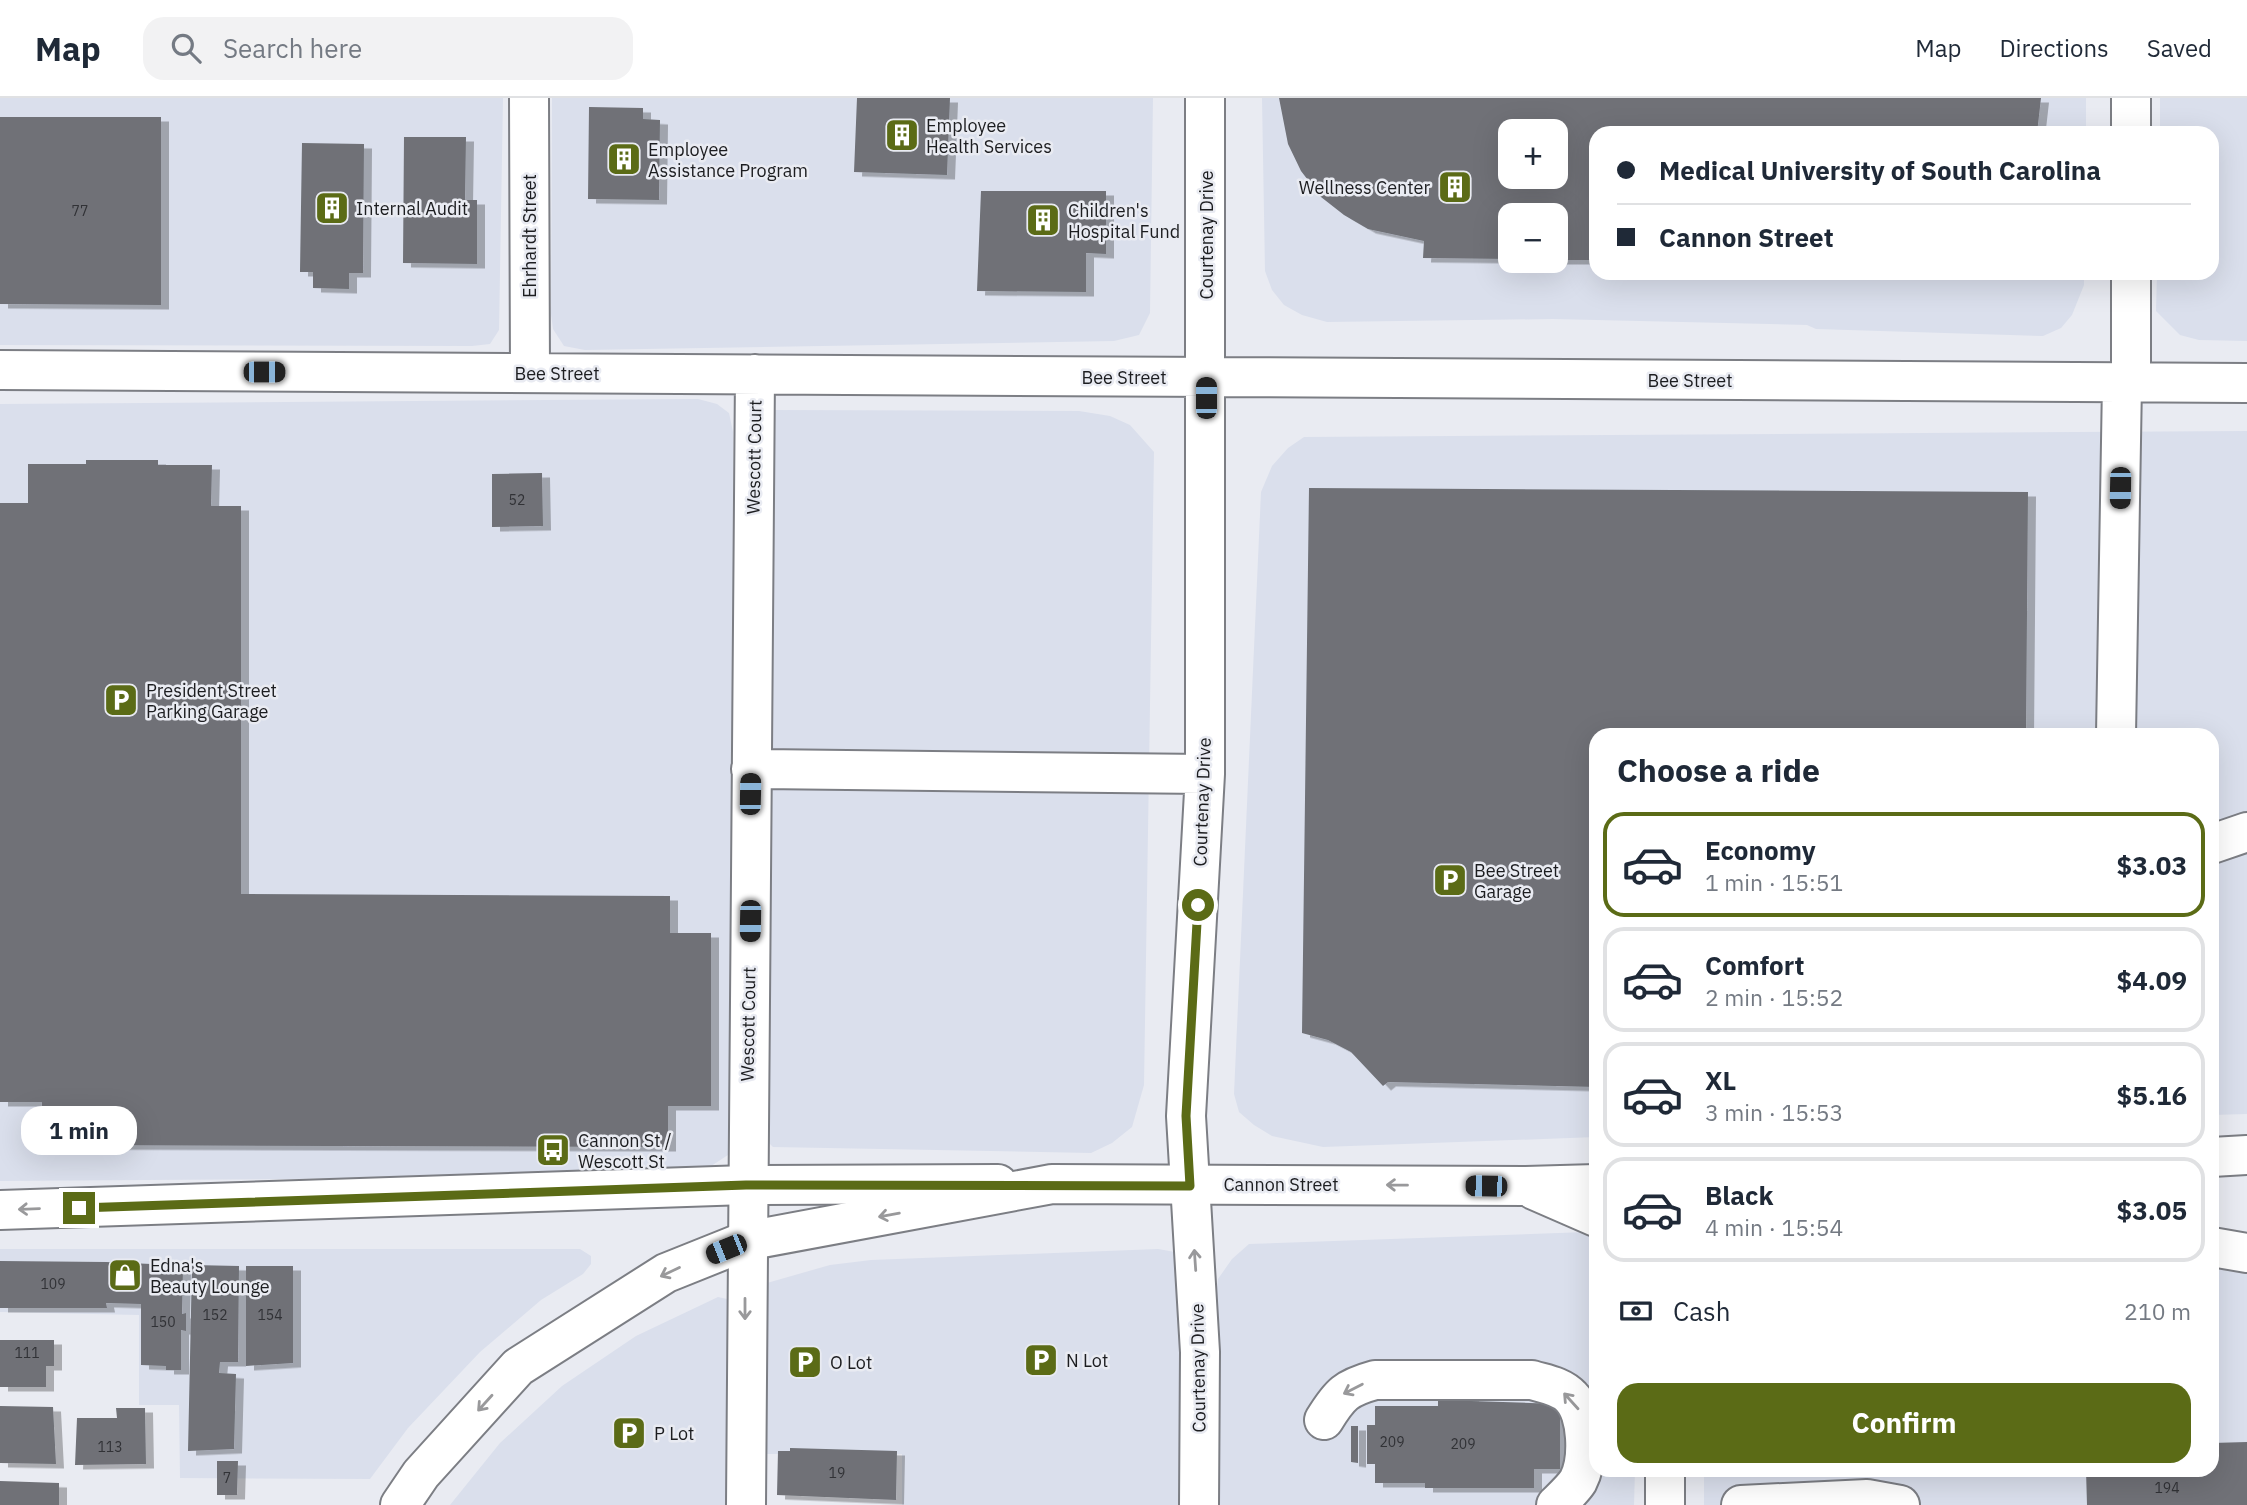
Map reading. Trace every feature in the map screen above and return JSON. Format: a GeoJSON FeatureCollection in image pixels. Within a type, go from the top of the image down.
{"type":"FeatureCollection","features":[{"type":"Feature","properties":{"kind":"main road","name":"Ehrhardt Street"},"geometry":{"type":"LineString","coordinates":[[529,98],[530,373]]}},
{"type":"Feature","properties":{"kind":"main road","name":"Courtenay Drive"},"geometry":{"type":"LineString","coordinates":[[1199,1505],[1200,1352],[1186,1116],[1205,774],[1205,98]]}},
{"type":"Feature","properties":{"kind":"main road"},"geometry":{"type":"LineString","coordinates":[[2131,98],[2131,126]]}},
{"type":"Feature","properties":{"kind":"main road"},"geometry":{"type":"LineString","coordinates":[[2116,728],[2131,280]]}},
{"type":"Feature","properties":{"kind":"main road","name":"Bee Street"},"geometry":{"type":"LineString","coordinates":[[0,370],[2247,383]]}},
{"type":"Feature","properties":{"kind":"main road","name":"Wescott Court"},"geometry":{"type":"LineString","coordinates":[[746,1505],[746,1185],[755,374]]}},
{"type":"Feature","properties":{"kind":"main road"},"geometry":{"type":"LineString","coordinates":[[751,769],[1205,774]]}},
{"type":"Feature","properties":{"kind":"main road"},"geometry":{"type":"LineString","coordinates":[[2219,842],[2247,832]]}},
{"type":"Feature","properties":{"kind":"main road"},"geometry":{"type":"LineString","coordinates":[[2219,1157],[2247,1155]]}},
{"type":"Feature","properties":{"kind":"main road"},"geometry":{"type":"LineString","coordinates":[[400,1505],[421,1474],[518,1367],[666,1273],[746,1241],[1052,1184]]}},
{"type":"Feature","properties":{"kind":"main road","name":"Cannon Street"},"geometry":{"type":"LineString","coordinates":[[0,1210],[746,1185],[1589,1184]]}},
{"type":"Feature","properties":{"kind":"main road"},"geometry":{"type":"LineString","coordinates":[[1526,1186],[1589,1214]]}},
{"type":"Feature","properties":{"kind":"main road"},"geometry":{"type":"LineString","coordinates":[[2219,1248],[2247,1252]]}},
{"type":"Feature","properties":{"kind":"main road"},"geometry":{"type":"LineString","coordinates":[[1324,1420],[1336,1400],[1350,1387],[1375,1380],[1532,1380],[1553,1385],[1571,1397],[1581,1412],[1584,1434],[1579,1479],[1556,1505]]}},
{"type":"Feature","properties":{"kind":"main road"},"geometry":{"type":"LineString","coordinates":[[1665,1477],[1665,1505]]}},
{"type":"Feature","properties":{"kind":"main road"},"geometry":{"type":"LineString","coordinates":[[1741,1505],[1867,1499],[1900,1505]]}},
{"type":"Feature","properties":{"kind":"shaded area"},"geometry":{"type":"Polygon","coordinates":[[[0,98],[503,98],[499,330],[490,344],[472,346],[0,345],[0,98]]]}},
{"type":"Feature","properties":{"kind":"shaded area"},"geometry":{"type":"Polygon","coordinates":[[[552,98],[1153,98],[1150,313],[1139,335],[1114,341],[585,350],[564,346],[553,329],[551,314],[552,98]]]}},
{"type":"Feature","properties":{"kind":"shaded area"},"geometry":{"type":"Polygon","coordinates":[[[1262,98],[2086,98],[2086,126],[1589,126],[1589,280],[2084,280],[2072,315],[2061,328],[2043,336],[1816,329],[1807,325],[1553,319],[1327,322],[1302,315],[1284,305],[1272,290],[1265,271],[1262,98]]]}},
{"type":"Feature","properties":{"kind":"shaded area"},"geometry":{"type":"Polygon","coordinates":[[[2160,98],[2247,98],[2247,341],[2199,340],[2180,335],[2156,311],[2157,280],[2219,280],[2219,126],[2160,126],[2160,98]]]}},
{"type":"Feature","properties":{"kind":"shaded area"},"geometry":{"type":"Polygon","coordinates":[[[698,399],[717,404],[729,413],[733,432],[733,1132],[728,1155],[708,1168],[686,1176],[0,1181],[0,404],[698,399]]]}},
{"type":"Feature","properties":{"kind":"shaded area"},"geometry":{"type":"Polygon","coordinates":[[[771,410],[1079,411],[1110,416],[1130,425],[1154,452],[1144,1085],[1132,1127],[1112,1143],[1091,1153],[773,1147],[763,1137],[771,410]]]}},
{"type":"Feature","properties":{"kind":"shaded area","name":"Bee Street Garage"},"geometry":{"type":"Polygon","coordinates":[[[2247,431],[2247,1114],[2219,1115],[2219,728],[1589,728],[1589,1137],[1323,1147],[1272,1136],[1254,1125],[1239,1112],[1234,1094],[1261,492],[1272,466],[1288,448],[1304,437],[2247,431]]]}},
{"type":"Feature","properties":{"kind":"shaded area"},"geometry":{"type":"Polygon","coordinates":[[[1589,1233],[1589,1477],[1635,1477],[1634,1505],[1219,1505],[1214,1310],[1218,1279],[1232,1259],[1249,1244],[1589,1233]]]}},
{"type":"Feature","properties":{"kind":"shaded area"},"geometry":{"type":"Polygon","coordinates":[[[0,1249],[580,1249],[591,1256],[591,1264],[583,1274],[541,1300],[480,1352],[408,1428],[370,1479],[180,1478],[179,1405],[139,1405],[139,1315],[0,1312],[0,1249]]]}},
{"type":"Feature","properties":{"kind":"shaded area"},"geometry":{"type":"Polygon","coordinates":[[[1158,1249],[1175,1252],[1181,1261],[1179,1505],[902,1505],[902,1454],[763,1454],[767,1283],[830,1265],[871,1260],[1158,1249]]]}},
{"type":"Feature","properties":{"kind":"shaded area"},"geometry":{"type":"Polygon","coordinates":[[[2219,1269],[2247,1274],[2247,1505],[1704,1505],[1704,1477],[2219,1477],[2219,1269]]]}},
{"type":"Feature","properties":{"kind":"shaded area","name":"P Lot"},"geometry":{"type":"Polygon","coordinates":[[[718,1297],[727,1299],[732,1310],[732,1505],[450,1505],[500,1443],[562,1386],[636,1336],[718,1297]]]}},
{"type":"Feature","properties":{"kind":"building","name":"Employee Health Services"},"geometry":{"type":"Polygon","coordinates":[[[857,98],[950,98],[947,175],[854,172],[857,98]]]}},
{"type":"Feature","properties":{"kind":"building","name":"Wellness Center"},"geometry":{"type":"Polygon","coordinates":[[[1279,98],[2041,98],[2038,126],[1589,126],[1589,260],[1568,260],[1568,203],[1498,203],[1498,259],[1423,258],[1424,241],[1368,229],[1321,197],[1301,171],[1288,144],[1279,98]]]}},
{"type":"Feature","properties":{"kind":"building","name":"Employee Assistance Program"},"geometry":{"type":"Polygon","coordinates":[[[589,107],[643,108],[643,119],[660,120],[659,200],[588,199],[589,107]]]}},
{"type":"Feature","properties":{"kind":"building"},"geometry":{"type":"Polygon","coordinates":[[[0,117],[161,117],[161,305],[0,304],[0,117]]]}},
{"type":"Feature","properties":{"kind":"building"},"geometry":{"type":"Polygon","coordinates":[[[404,137],[466,137],[465,200],[477,200],[477,264],[403,263],[404,137]]]}},
{"type":"Feature","properties":{"kind":"building","name":"Internal Audit"},"geometry":{"type":"Polygon","coordinates":[[[302,143],[364,144],[363,273],[349,273],[349,289],[313,288],[313,272],[300,272],[302,143]]]}},
{"type":"Feature","properties":{"kind":"building","name":"Children's Hospital Fund"},"geometry":{"type":"Polygon","coordinates":[[[981,191],[1106,191],[1106,254],[1086,253],[1086,292],[977,291],[981,191]]]}},
{"type":"Feature","properties":{"kind":"building","name":"President Street Parking Garage"},"geometry":{"type":"Polygon","coordinates":[[[86,460],[158,460],[158,465],[212,465],[211,506],[241,506],[241,894],[670,896],[670,933],[711,933],[711,1106],[668,1106],[668,1147],[41,1145],[42,1102],[0,1102],[0,503],[28,503],[28,464],[86,464],[86,460]]]}},
{"type":"Feature","properties":{"kind":"building"},"geometry":{"type":"Polygon","coordinates":[[[542,473],[543,526],[492,527],[492,474],[542,473]]]}},
{"type":"Feature","properties":{"kind":"building","name":"Bee Street Garage"},"geometry":{"type":"Polygon","coordinates":[[[1309,488],[2028,492],[2026,728],[1589,728],[1589,1087],[1388,1082],[1383,1086],[1351,1052],[1328,1040],[1302,1033],[1309,488]]]}},
{"type":"Feature","properties":{"kind":"building"},"geometry":{"type":"Polygon","coordinates":[[[0,1261],[106,1262],[174,1265],[174,1268],[183,1268],[182,1314],[186,1313],[186,1331],[181,1330],[181,1370],[166,1370],[166,1366],[141,1365],[141,1304],[106,1303],[107,1308],[0,1308],[0,1261]]]}},
{"type":"Feature","properties":{"kind":"building"},"geometry":{"type":"Polygon","coordinates":[[[192,1265],[239,1266],[238,1362],[220,1362],[219,1373],[236,1374],[234,1449],[188,1451],[192,1265]]]}},
{"type":"Feature","properties":{"kind":"building"},"geometry":{"type":"Polygon","coordinates":[[[246,1266],[293,1266],[293,1363],[246,1366],[246,1266]]]}},
{"type":"Feature","properties":{"kind":"building"},"geometry":{"type":"Polygon","coordinates":[[[0,1340],[54,1340],[54,1366],[46,1366],[46,1387],[0,1387],[0,1340]]]}},
{"type":"Feature","properties":{"kind":"building"},"geometry":{"type":"Polygon","coordinates":[[[1442,1385],[1471,1385],[1471,1401],[1560,1404],[1560,1469],[1534,1469],[1534,1488],[1425,1488],[1425,1483],[1375,1483],[1375,1464],[1367,1464],[1367,1425],[1375,1425],[1375,1406],[1438,1406],[1438,1400],[1442,1400],[1442,1385]]]}},
{"type":"Feature","properties":{"kind":"building"},"geometry":{"type":"Polygon","coordinates":[[[0,1406],[53,1407],[56,1464],[0,1463],[0,1406]]]}},
{"type":"Feature","properties":{"kind":"building"},"geometry":{"type":"Polygon","coordinates":[[[116,1408],[145,1408],[146,1464],[75,1465],[77,1418],[117,1418],[116,1408]]]}},
{"type":"Feature","properties":{"kind":"building"},"geometry":{"type":"Polygon","coordinates":[[[1351,1426],[1358,1426],[1358,1463],[1351,1462],[1351,1426]]]}},
{"type":"Feature","properties":{"kind":"building"},"geometry":{"type":"Polygon","coordinates":[[[2247,1442],[2247,1505],[2087,1505],[2086,1477],[2219,1477],[2219,1443],[2247,1442]]]}},
{"type":"Feature","properties":{"kind":"building"},"geometry":{"type":"Polygon","coordinates":[[[790,1448],[897,1451],[896,1500],[777,1495],[778,1451],[790,1451],[790,1448]]]}},
{"type":"Feature","properties":{"kind":"building"},"geometry":{"type":"Polygon","coordinates":[[[217,1461],[238,1461],[237,1495],[217,1495],[217,1461]]]}},
{"type":"Feature","properties":{"kind":"building"},"geometry":{"type":"Polygon","coordinates":[[[0,1481],[59,1483],[59,1505],[0,1505],[0,1481]]]}},
{"type":"Feature","properties":{"kind":"place","name":"Employee Health Services"},"geometry":{"type":"Point","coordinates":[902,135]}},
{"type":"Feature","properties":{"kind":"place","name":"Employee Assistance Program"},"geometry":{"type":"Point","coordinates":[624,159]}},
{"type":"Feature","properties":{"kind":"place","name":"Wellness Center"},"geometry":{"type":"Point","coordinates":[1455,187]}},
{"type":"Feature","properties":{"kind":"place","name":"Internal Audit"},"geometry":{"type":"Point","coordinates":[332,208]}},
{"type":"Feature","properties":{"kind":"place","name":"Children's Hospital Fund"},"geometry":{"type":"Point","coordinates":[1043,220]}},
{"type":"Feature","properties":{"kind":"place","name":"President Street Parking Garage"},"geometry":{"type":"Point","coordinates":[121,700]}},
{"type":"Feature","properties":{"kind":"place","name":"Bee Street Garage"},"geometry":{"type":"Point","coordinates":[1450,880]}},
{"type":"Feature","properties":{"kind":"place","name":"Cannon St / Wescott St"},"geometry":{"type":"Point","coordinates":[553,1150]}},
{"type":"Feature","properties":{"kind":"place","name":"Edna's Beauty Lounge"},"geometry":{"type":"Point","coordinates":[125,1275]}},
{"type":"Feature","properties":{"kind":"place","name":"N Lot"},"geometry":{"type":"Point","coordinates":[1041,1360]}},
{"type":"Feature","properties":{"kind":"place","name":"O Lot"},"geometry":{"type":"Point","coordinates":[805,1362]}},
{"type":"Feature","properties":{"kind":"place","name":"P Lot"},"geometry":{"type":"Point","coordinates":[629,1433]}},
{"type":"Feature","properties":{"kind":"route"},"geometry":{"type":"LineString","coordinates":[[79,1208],[746,1185],[1190,1186],[1186,1116],[1198,905]]}}]}
